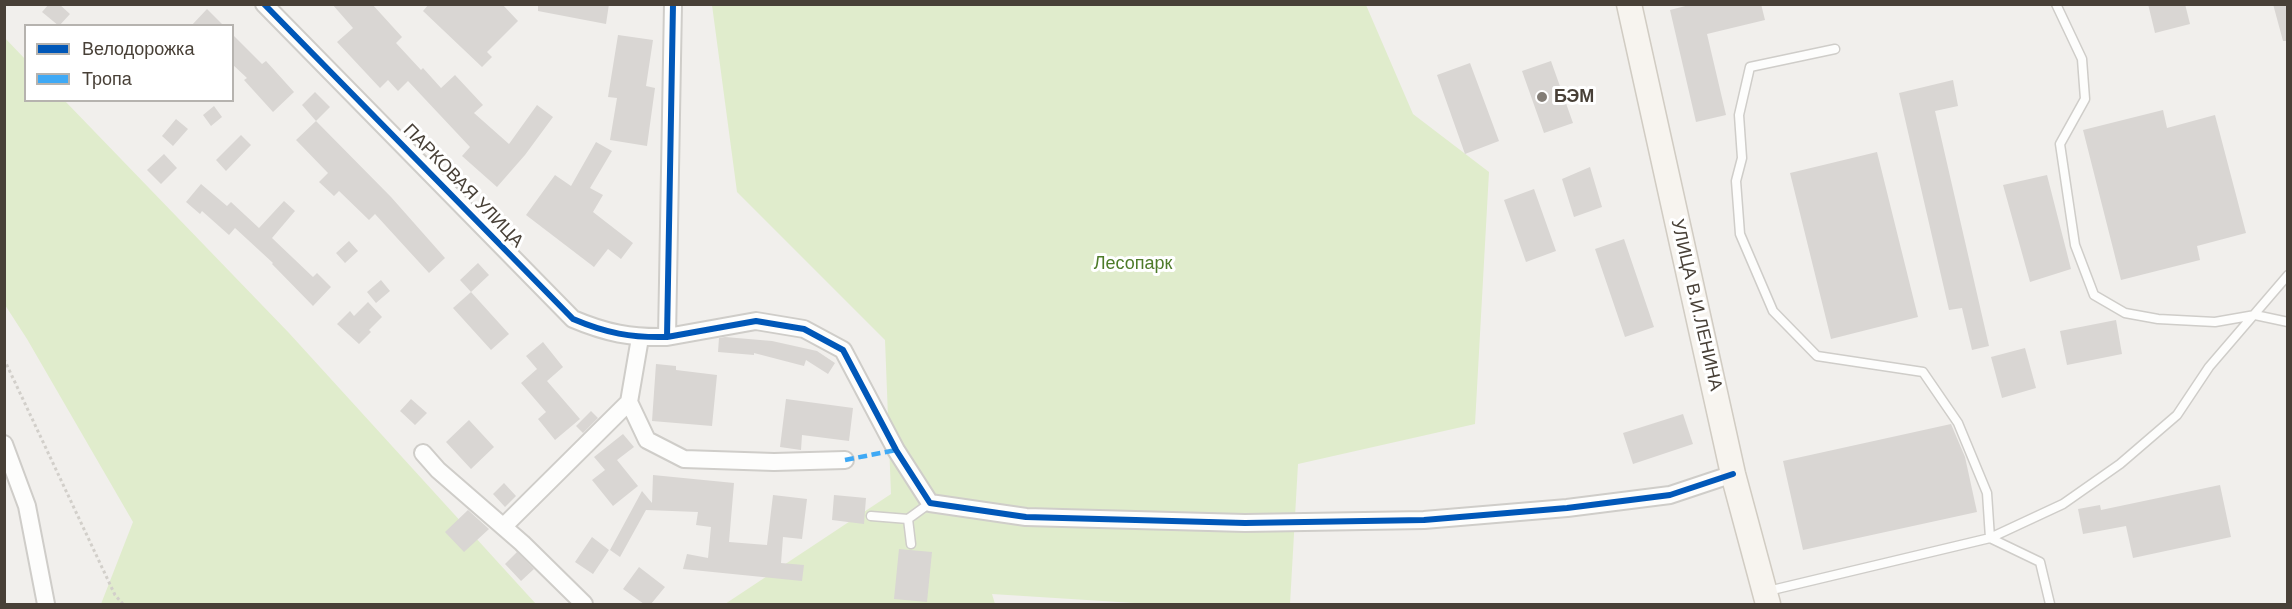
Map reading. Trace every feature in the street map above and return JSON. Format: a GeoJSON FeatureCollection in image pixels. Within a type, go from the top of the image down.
{"type":"FeatureCollection","features":[{"type":"Feature","properties":{"kind":"main road","name":"УЛИЦА В.И.ЛЕНИНА"},"geometry":{"type":"LineString","coordinates":[[1629,4],[1733,474],[1766,598]]}},
{"type":"Feature","properties":{"kind":"street","name":"ПАРКОВАЯ УЛИЦА"},"geometry":{"type":"LineString","coordinates":[[264,4],[573,319],[600,330],[640,338],[667,337],[756,321],[804,329],[843,350],[896,450],[930,503]]}},
{"type":"Feature","properties":{"kind":"street"},"geometry":{"type":"LineString","coordinates":[[667,337],[673,4]]}},
{"type":"Feature","properties":{"kind":"street"},"geometry":{"type":"LineString","coordinates":[[640,338],[629,402],[647,440],[684,459],[774,462],[845,460]]}},
{"type":"Feature","properties":{"kind":"street"},"geometry":{"type":"LineString","coordinates":[[504,526],[629,402]]}},
{"type":"Feature","properties":{"kind":"street"},"geometry":{"type":"LineString","coordinates":[[4,444],[27,506],[46,604]]}},
{"type":"Feature","properties":{"kind":"street"},"geometry":{"type":"LineString","coordinates":[[423,453],[438,470],[504,526],[584,604]]}},
{"type":"Feature","properties":{"kind":"street"},"geometry":{"type":"LineString","coordinates":[[930,503],[1026,517],[1245,523],[1424,520],[1567,508],[1670,495],[1733,474]]}},
{"type":"Feature","properties":{"kind":"lane"},"geometry":{"type":"LineString","coordinates":[[2056,4],[2082,59],[2085,99],[2060,144],[2075,244],[2094,295],[2125,313],[2158,319],[2215,322],[2255,315],[2288,322]]}},
{"type":"Feature","properties":{"kind":"lane"},"geometry":{"type":"LineString","coordinates":[[1835,48],[1750,67],[1739,115],[1742,158],[1736,181],[1740,234],[1773,311],[1818,356],[1923,372],[1958,423],[1988,493],[1990,538]]}},
{"type":"Feature","properties":{"kind":"lane"},"geometry":{"type":"LineString","coordinates":[[1766,598],[1990,538],[2063,504],[2120,464],[2177,416],[2209,367],[2288,275]]}},
{"type":"Feature","properties":{"kind":"lane"},"geometry":{"type":"LineString","coordinates":[[871,516],[908,519],[930,503]]}},
{"type":"Feature","properties":{"kind":"lane"},"geometry":{"type":"LineString","coordinates":[[908,519],[910,544]]}},
{"type":"Feature","properties":{"kind":"lane"},"geometry":{"type":"LineString","coordinates":[[1990,538],[2040,562],[2050,604]]}},
{"type":"Feature","properties":{"kind":"path"},"geometry":{"type":"LineString","coordinates":[[4,359],[116,595],[123,604]]}},
{"type":"Feature","properties":{"kind":"green space","name":"Лесопарк"},"geometry":{"type":"Polygon","coordinates":[[[712,5],[1366,5],[1413,114],[1489,172],[1475,424],[1298,464],[1290,604],[1150,604],[992,594],[995,604],[725,604],[891,494],[885,340],[737,192],[712,5]]]}},
{"type":"Feature","properties":{"kind":"green space"},"geometry":{"type":"Polygon","coordinates":[[[4,37],[24,58],[24,102],[66,102],[289,333],[536,604],[101,604],[133,522],[5,305],[4,37]]]}},
{"type":"Feature","properties":{"kind":"building"},"geometry":{"type":"Polygon","coordinates":[[[49,4],[59,4],[70,14],[61,24],[57,24],[42,12],[49,4]]]}},
{"type":"Feature","properties":{"kind":"building"},"geometry":{"type":"Polygon","coordinates":[[[332,4],[372,4],[402,37],[396,43],[421,70],[423,68],[441,88],[455,75],[483,105],[474,113],[509,144],[537,105],[553,117],[525,155],[497,187],[462,156],[470,147],[408,81],[398,91],[388,80],[380,88],[337,42],[353,28],[332,4]]]}},
{"type":"Feature","properties":{"kind":"building"},"geometry":{"type":"Polygon","coordinates":[[[429,4],[502,4],[518,21],[487,52],[492,57],[482,67],[423,11],[429,4]]]}},
{"type":"Feature","properties":{"kind":"building"},"geometry":{"type":"Polygon","coordinates":[[[538,4],[609,4],[606,24],[538,11],[538,4]]]}},
{"type":"Feature","properties":{"kind":"building"},"geometry":{"type":"Polygon","coordinates":[[[1693,4],[1761,4],[1765,20],[1707,34],[1726,115],[1696,122],[1670,10],[1693,4]]]}},
{"type":"Feature","properties":{"kind":"building"},"geometry":{"type":"Polygon","coordinates":[[[2148,4],[2185,4],[2190,24],[2155,33],[2148,4]]]}},
{"type":"Feature","properties":{"kind":"building"},"geometry":{"type":"Polygon","coordinates":[[[2273,4],[2288,4],[2288,41],[2283,41],[2273,4]]]}},
{"type":"Feature","properties":{"kind":"building"},"geometry":{"type":"Polygon","coordinates":[[[207,9],[222,24],[193,24],[207,9]]]}},
{"type":"Feature","properties":{"kind":"building"},"geometry":{"type":"Polygon","coordinates":[[[618,35],[653,40],[646,86],[655,88],[647,146],[610,140],[617,98],[608,97],[618,35]]]}},
{"type":"Feature","properties":{"kind":"building"},"geometry":{"type":"Polygon","coordinates":[[[234,36],[262,64],[266,61],[294,92],[273,112],[244,80],[247,78],[234,66],[234,36]]]}},
{"type":"Feature","properties":{"kind":"building"},"geometry":{"type":"Polygon","coordinates":[[[1551,61],[1573,123],[1544,133],[1522,71],[1551,61]]]}},
{"type":"Feature","properties":{"kind":"building"},"geometry":{"type":"Polygon","coordinates":[[[1470,63],[1499,141],[1465,154],[1437,75],[1470,63]]]}},
{"type":"Feature","properties":{"kind":"building"},"geometry":{"type":"Polygon","coordinates":[[[1953,80],[1958,106],[1935,111],[1989,346],[1972,350],[1962,308],[1949,310],[1899,93],[1953,80]]]}},
{"type":"Feature","properties":{"kind":"building"},"geometry":{"type":"Polygon","coordinates":[[[315,92],[330,107],[316,121],[302,105],[315,92]]]}},
{"type":"Feature","properties":{"kind":"building"},"geometry":{"type":"Polygon","coordinates":[[[214,106],[222,117],[211,126],[203,115],[214,106]]]}},
{"type":"Feature","properties":{"kind":"building"},"geometry":{"type":"Polygon","coordinates":[[[2163,110],[2167,128],[2215,115],[2246,233],[2197,246],[2200,260],[2121,280],[2083,130],[2163,110]]]}},
{"type":"Feature","properties":{"kind":"building"},"geometry":{"type":"Polygon","coordinates":[[[176,119],[188,129],[173,146],[162,136],[176,119]]]}},
{"type":"Feature","properties":{"kind":"building"},"geometry":{"type":"Polygon","coordinates":[[[316,121],[391,197],[445,258],[429,273],[375,214],[369,220],[339,191],[334,196],[319,182],[328,173],[296,140],[316,121]]]}},
{"type":"Feature","properties":{"kind":"building"},"geometry":{"type":"Polygon","coordinates":[[[241,135],[251,145],[226,171],[216,160],[241,135]]]}},
{"type":"Feature","properties":{"kind":"building"},"geometry":{"type":"Polygon","coordinates":[[[596,142],[612,151],[590,188],[603,195],[593,212],[633,243],[621,259],[608,249],[594,267],[526,215],[555,175],[571,186],[596,142]]]}},
{"type":"Feature","properties":{"kind":"building"},"geometry":{"type":"Polygon","coordinates":[[[1877,152],[1918,317],[1831,339],[1790,173],[1877,152]]]}},
{"type":"Feature","properties":{"kind":"building"},"geometry":{"type":"Polygon","coordinates":[[[164,154],[177,168],[161,184],[147,170],[164,154]]]}},
{"type":"Feature","properties":{"kind":"building"},"geometry":{"type":"Polygon","coordinates":[[[1590,167],[1602,207],[1574,217],[1562,179],[1590,167]]]}},
{"type":"Feature","properties":{"kind":"building"},"geometry":{"type":"Polygon","coordinates":[[[2047,175],[2071,269],[2030,282],[2003,185],[2047,175]]]}},
{"type":"Feature","properties":{"kind":"building"},"geometry":{"type":"Polygon","coordinates":[[[201,184],[227,206],[231,202],[259,228],[284,201],[295,211],[272,238],[313,277],[317,273],[331,287],[313,306],[273,263],[235,228],[229,235],[202,211],[200,214],[186,202],[201,184]]]}},
{"type":"Feature","properties":{"kind":"building"},"geometry":{"type":"Polygon","coordinates":[[[1534,189],[1556,251],[1526,262],[1504,200],[1534,189]]]}},
{"type":"Feature","properties":{"kind":"building"},"geometry":{"type":"Polygon","coordinates":[[[1624,239],[1654,327],[1625,337],[1595,249],[1624,239]]]}},
{"type":"Feature","properties":{"kind":"building"},"geometry":{"type":"Polygon","coordinates":[[[349,241],[358,251],[345,263],[336,253],[349,241]]]}},
{"type":"Feature","properties":{"kind":"building"},"geometry":{"type":"Polygon","coordinates":[[[478,263],[489,275],[471,292],[460,280],[478,263]]]}},
{"type":"Feature","properties":{"kind":"building"},"geometry":{"type":"Polygon","coordinates":[[[381,280],[390,291],[376,303],[367,292],[381,280]]]}},
{"type":"Feature","properties":{"kind":"building"},"geometry":{"type":"Polygon","coordinates":[[[471,292],[509,334],[491,350],[453,308],[471,292]]]}},
{"type":"Feature","properties":{"kind":"building"},"geometry":{"type":"Polygon","coordinates":[[[368,302],[382,317],[359,344],[337,324],[350,311],[354,316],[368,302]]]}},
{"type":"Feature","properties":{"kind":"building"},"geometry":{"type":"Polygon","coordinates":[[[2116,320],[2122,354],[2067,365],[2060,331],[2116,320]]]}},
{"type":"Feature","properties":{"kind":"building"},"geometry":{"type":"Polygon","coordinates":[[[719,338],[772,341],[817,351],[835,363],[828,374],[806,360],[804,366],[754,353],[754,355],[718,352],[719,338]]]}},
{"type":"Feature","properties":{"kind":"building"},"geometry":{"type":"Polygon","coordinates":[[[543,342],[563,367],[547,381],[580,419],[555,440],[538,419],[546,412],[521,383],[537,369],[526,356],[543,342]]]}},
{"type":"Feature","properties":{"kind":"building"},"geometry":{"type":"Polygon","coordinates":[[[2025,348],[2036,388],[2002,398],[1991,357],[2025,348]]]}},
{"type":"Feature","properties":{"kind":"building"},"geometry":{"type":"Polygon","coordinates":[[[656,364],[676,366],[676,370],[717,375],[712,426],[652,421],[656,364]]]}},
{"type":"Feature","properties":{"kind":"building"},"geometry":{"type":"Polygon","coordinates":[[[411,399],[427,413],[415,425],[400,411],[411,399]]]}},
{"type":"Feature","properties":{"kind":"building"},"geometry":{"type":"Polygon","coordinates":[[[786,399],[853,408],[849,441],[802,435],[801,450],[780,447],[786,399]]]}},
{"type":"Feature","properties":{"kind":"building"},"geometry":{"type":"Polygon","coordinates":[[[591,411],[598,418],[583,433],[576,426],[591,411]]]}},
{"type":"Feature","properties":{"kind":"building"},"geometry":{"type":"Polygon","coordinates":[[[1683,414],[1693,444],[1633,464],[1623,433],[1683,414]]]}},
{"type":"Feature","properties":{"kind":"building"},"geometry":{"type":"Polygon","coordinates":[[[469,420],[494,447],[471,469],[446,442],[469,420]]]}},
{"type":"Feature","properties":{"kind":"building"},"geometry":{"type":"Polygon","coordinates":[[[1951,424],[1965,457],[1977,512],[1803,550],[1783,461],[1951,424]]]}},
{"type":"Feature","properties":{"kind":"building"},"geometry":{"type":"Polygon","coordinates":[[[623,434],[634,447],[617,460],[638,486],[613,506],[592,480],[605,470],[594,457],[623,434]]]}},
{"type":"Feature","properties":{"kind":"building"},"geometry":{"type":"Polygon","coordinates":[[[653,475],[734,483],[729,542],[767,545],[773,495],[807,499],[802,539],[783,537],[781,563],[804,565],[802,581],[683,569],[687,554],[708,558],[711,527],[696,525],[698,512],[646,510],[620,557],[610,550],[642,491],[652,503],[653,475]]]}},
{"type":"Feature","properties":{"kind":"building"},"geometry":{"type":"Polygon","coordinates":[[[504,483],[516,496],[505,507],[493,494],[504,483]]]}},
{"type":"Feature","properties":{"kind":"building"},"geometry":{"type":"Polygon","coordinates":[[[2220,485],[2231,537],[2133,558],[2126,526],[2083,534],[2078,509],[2100,505],[2101,510],[2220,485]]]}},
{"type":"Feature","properties":{"kind":"building"},"geometry":{"type":"Polygon","coordinates":[[[834,495],[866,498],[864,524],[832,520],[834,495]]]}},
{"type":"Feature","properties":{"kind":"building"},"geometry":{"type":"Polygon","coordinates":[[[468,510],[489,529],[464,552],[445,532],[468,510]]]}},
{"type":"Feature","properties":{"kind":"building"},"geometry":{"type":"Polygon","coordinates":[[[592,537],[609,550],[593,574],[575,562],[592,537]]]}},
{"type":"Feature","properties":{"kind":"building"},"geometry":{"type":"Polygon","coordinates":[[[899,549],[932,552],[927,602],[894,599],[899,549]]]}},
{"type":"Feature","properties":{"kind":"building"},"geometry":{"type":"Polygon","coordinates":[[[517,552],[534,569],[521,581],[505,564],[517,552]]]}},
{"type":"Feature","properties":{"kind":"building"},"geometry":{"type":"Polygon","coordinates":[[[639,567],[665,587],[651,604],[644,604],[623,589],[639,567]]]}},
{"type":"Feature","properties":{"kind":"marked path"},"geometry":{"type":"LineString","coordinates":[[845,460],[896,450]]}},
{"type":"Feature","properties":{"kind":"cycle path"},"geometry":{"type":"LineString","coordinates":[[264,4],[573,319],[619,334],[667,337]]}},
{"type":"Feature","properties":{"kind":"cycle path"},"geometry":{"type":"LineString","coordinates":[[673,4],[667,337],[756,321],[804,329],[843,350],[896,450],[930,503],[1026,517],[1245,523],[1424,520],[1567,508],[1670,495],[1733,474]]}},
{"type":"Feature","properties":{"kind":"place","name":"БЭМ"},"geometry":{"type":"Point","coordinates":[1542,97]}}]}
